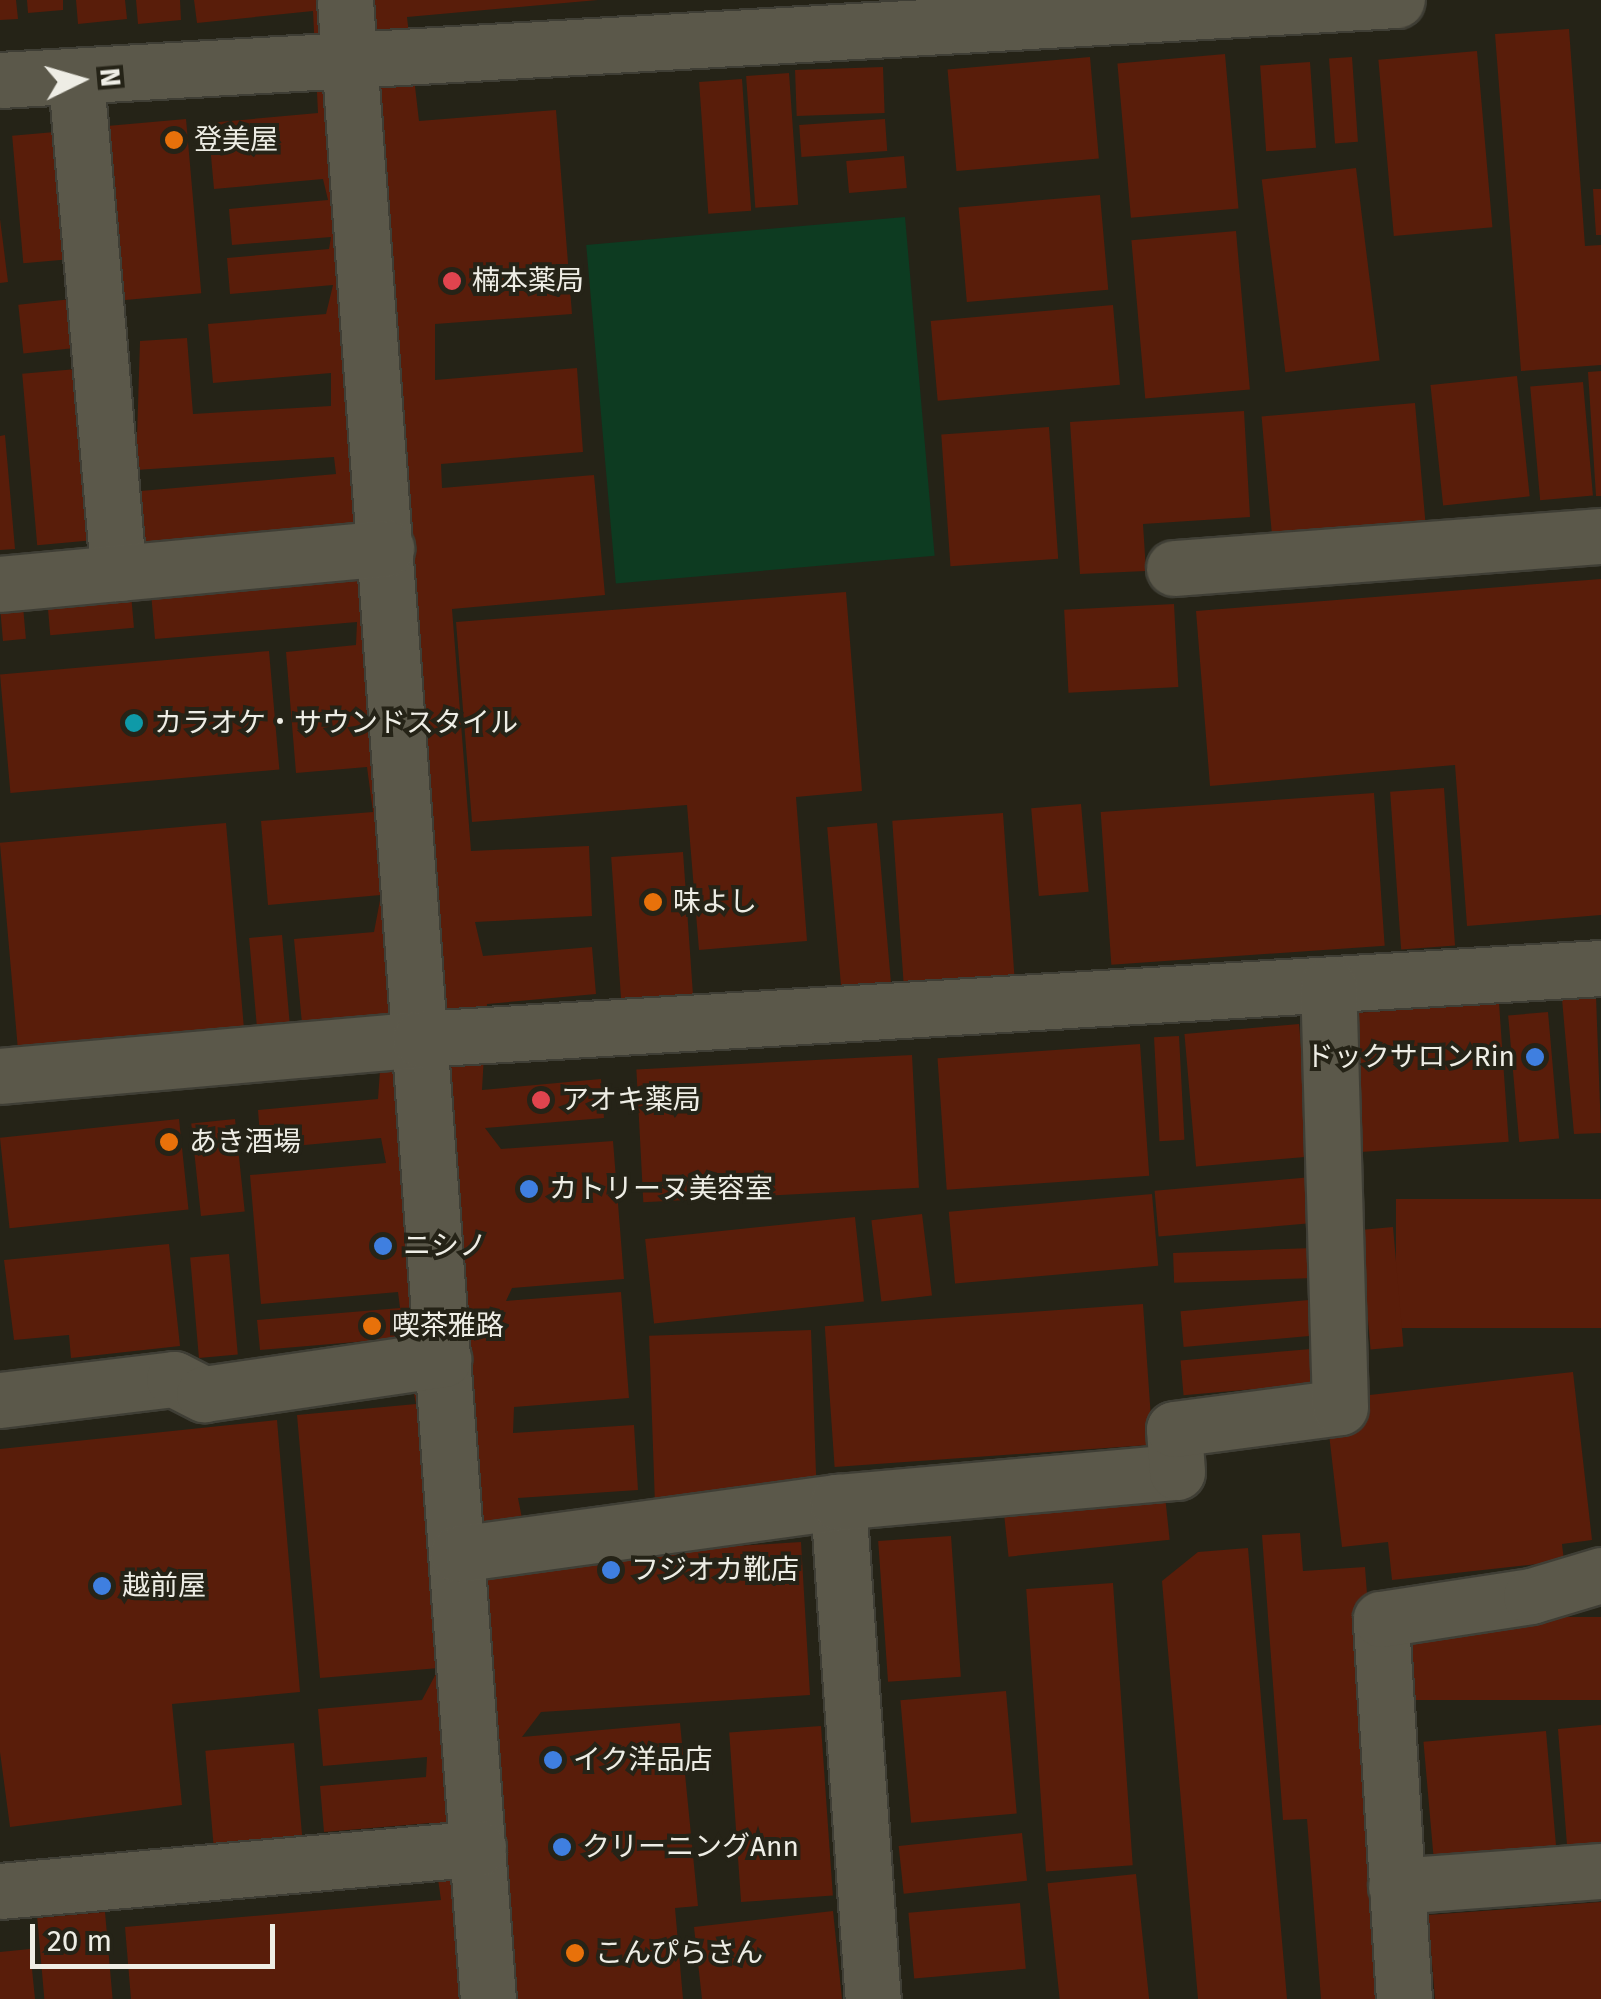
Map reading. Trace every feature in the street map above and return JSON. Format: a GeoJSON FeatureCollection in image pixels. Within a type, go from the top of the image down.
{"type":"FeatureCollection","features":[{"type":"Feature","properties":{"kind":"street"},"geometry":{"type":"LineString","coordinates":[[346,0],[488,1999]]}},
{"type":"Feature","properties":{"kind":"street"},"geometry":{"type":"LineString","coordinates":[[0,80],[350,64],[1033,9],[1397,0]]}},
{"type":"Feature","properties":{"kind":"street"},"geometry":{"type":"LineString","coordinates":[[76,79],[118,573]]}},
{"type":"Feature","properties":{"kind":"street"},"geometry":{"type":"LineString","coordinates":[[1174,568],[1601,536]]}},
{"type":"Feature","properties":{"kind":"street"},"geometry":{"type":"LineString","coordinates":[[0,584],[386,548]]}},
{"type":"Feature","properties":{"kind":"street"},"geometry":{"type":"LineString","coordinates":[[0,1076],[420,1039],[1601,968]]}},
{"type":"Feature","properties":{"kind":"street"},"geometry":{"type":"LineString","coordinates":[[457,1554],[838,1502],[1177,1472],[1174,1429],[1340,1407],[1328,985]]}},
{"type":"Feature","properties":{"kind":"street"},"geometry":{"type":"LineString","coordinates":[[0,1400],[174,1380],[204,1394],[443,1359]]}},
{"type":"Feature","properties":{"kind":"street"},"geometry":{"type":"LineString","coordinates":[[838,1502],[872,1999]]}},
{"type":"Feature","properties":{"kind":"street"},"geometry":{"type":"LineString","coordinates":[[1404,1999],[1381,1619],[1531,1596],[1601,1575]]}},
{"type":"Feature","properties":{"kind":"street"},"geometry":{"type":"LineString","coordinates":[[0,1891],[478,1848]]}},
{"type":"Feature","properties":{"kind":"street"},"geometry":{"type":"LineString","coordinates":[[1396,1886],[1601,1872]]}},
{"type":"Feature","properties":{"kind":"green space"},"geometry":{"type":"Polygon","coordinates":[[[905,217],[935,556],[616,584],[586,245],[905,217]]]}},
{"type":"Feature","properties":{"kind":"building"},"geometry":{"type":"Polygon","coordinates":[[[0,0],[16,0],[18,19],[0,20],[0,0]]]}},
{"type":"Feature","properties":{"kind":"building"},"geometry":{"type":"Polygon","coordinates":[[[27,0],[63,0],[63,10],[28,13],[27,0]]]}},
{"type":"Feature","properties":{"kind":"building"},"geometry":{"type":"Polygon","coordinates":[[[76,0],[125,0],[127,19],[78,24],[76,0]]]}},
{"type":"Feature","properties":{"kind":"building"},"geometry":{"type":"Polygon","coordinates":[[[136,0],[180,0],[181,20],[138,24],[136,0]]]}},
{"type":"Feature","properties":{"kind":"building"},"geometry":{"type":"Polygon","coordinates":[[[194,0],[598,0],[407,17],[419,121],[556,110],[572,314],[435,324],[435,380],[577,368],[583,452],[441,464],[442,488],[594,475],[605,595],[452,609],[471,851],[589,846],[592,916],[475,922],[483,956],[592,947],[596,994],[487,1004],[482,1090],[601,1079],[604,1118],[485,1128],[501,1149],[613,1141],[624,1279],[512,1288],[506,1301],[621,1292],[629,1398],[514,1407],[513,1433],[634,1425],[638,1490],[518,1498],[530,1559],[801,1542],[810,1695],[541,1712],[522,1737],[680,1723],[698,1906],[675,1908],[683,1999],[131,1999],[125,1927],[441,1900],[430,1823],[324,1832],[320,1786],[426,1777],[427,1757],[323,1766],[318,1709],[422,1700],[439,1668],[320,1678],[297,1415],[416,1404],[403,1338],[260,1350],[257,1320],[400,1308],[398,1292],[261,1304],[250,1175],[386,1163],[381,1138],[261,1149],[258,1110],[378,1099],[383,1027],[303,1034],[294,939],[374,932],[381,895],[268,905],[261,821],[373,812],[367,767],[296,773],[286,652],[356,645],[357,622],[155,639],[150,581],[134,548],[129,492],[336,474],[334,457],[136,470],[140,341],[187,338],[193,414],[331,406],[331,373],[213,383],[208,324],[326,314],[333,285],[230,294],[227,258],[329,249],[331,237],[232,245],[229,209],[328,200],[323,179],[214,189],[208,123],[318,113],[313,11],[197,23],[194,0]]]}},
{"type":"Feature","properties":{"kind":"building"},"geometry":{"type":"Polygon","coordinates":[[[1569,29],[1585,246],[1601,245],[1601,365],[1521,371],[1495,34],[1569,29]]]}},
{"type":"Feature","properties":{"kind":"building"},"geometry":{"type":"Polygon","coordinates":[[[1477,51],[1492,227],[1394,236],[1378,60],[1477,51]]]}},
{"type":"Feature","properties":{"kind":"building"},"geometry":{"type":"Polygon","coordinates":[[[1225,54],[1239,208],[1131,218],[1117,63],[1225,54]]]}},
{"type":"Feature","properties":{"kind":"building"},"geometry":{"type":"Polygon","coordinates":[[[1090,57],[1099,159],[956,171],[948,69],[1090,57]]]}},
{"type":"Feature","properties":{"kind":"building"},"geometry":{"type":"Polygon","coordinates":[[[1352,57],[1358,142],[1335,143],[1329,59],[1352,57]]]}},
{"type":"Feature","properties":{"kind":"building"},"geometry":{"type":"Polygon","coordinates":[[[1310,62],[1316,148],[1266,151],[1260,65],[1310,62]]]}},
{"type":"Feature","properties":{"kind":"building"},"geometry":{"type":"Polygon","coordinates":[[[883,67],[885,113],[797,116],[795,70],[883,67]]]}},
{"type":"Feature","properties":{"kind":"building"},"geometry":{"type":"Polygon","coordinates":[[[789,73],[798,205],[755,208],[746,76],[789,73]]]}},
{"type":"Feature","properties":{"kind":"building"},"geometry":{"type":"Polygon","coordinates":[[[742,79],[751,211],[708,214],[699,82],[742,79]]]}},
{"type":"Feature","properties":{"kind":"building"},"geometry":{"type":"Polygon","coordinates":[[[186,119],[201,293],[120,300],[104,126],[186,119]]]}},
{"type":"Feature","properties":{"kind":"building"},"geometry":{"type":"Polygon","coordinates":[[[885,119],[887,151],[801,157],[799,125],[885,119]]]}},
{"type":"Feature","properties":{"kind":"building"},"geometry":{"type":"Polygon","coordinates":[[[55,132],[66,260],[23,263],[12,136],[55,132]]]}},
{"type":"Feature","properties":{"kind":"building"},"geometry":{"type":"Polygon","coordinates":[[[904,156],[907,188],[849,193],[846,161],[904,156]]]}},
{"type":"Feature","properties":{"kind":"building"},"geometry":{"type":"Polygon","coordinates":[[[1356,168],[1380,361],[1285,372],[1262,180],[1356,168]]]}},
{"type":"Feature","properties":{"kind":"building"},"geometry":{"type":"Polygon","coordinates":[[[1593,189],[1601,189],[1601,235],[1596,235],[1593,189]]]}},
{"type":"Feature","properties":{"kind":"building"},"geometry":{"type":"Polygon","coordinates":[[[1100,195],[1108,290],[967,302],[959,207],[1100,195]]]}},
{"type":"Feature","properties":{"kind":"building"},"geometry":{"type":"Polygon","coordinates":[[[0,219],[8,282],[0,283],[0,219]]]}},
{"type":"Feature","properties":{"kind":"building"},"geometry":{"type":"Polygon","coordinates":[[[1236,231],[1250,389],[1145,399],[1131,240],[1236,231]]]}},
{"type":"Feature","properties":{"kind":"building"},"geometry":{"type":"Polygon","coordinates":[[[72,299],[77,348],[23,353],[18,305],[72,299]]]}},
{"type":"Feature","properties":{"kind":"building"},"geometry":{"type":"Polygon","coordinates":[[[1113,305],[1120,385],[938,401],[931,321],[1113,305]]]}},
{"type":"Feature","properties":{"kind":"building"},"geometry":{"type":"Polygon","coordinates":[[[77,369],[92,540],[37,545],[22,374],[77,369]]]}},
{"type":"Feature","properties":{"kind":"building"},"geometry":{"type":"Polygon","coordinates":[[[1601,371],[1601,496],[1596,496],[1588,372],[1601,371]]]}},
{"type":"Feature","properties":{"kind":"building"},"geometry":{"type":"Polygon","coordinates":[[[1517,376],[1530,496],[1443,505],[1430,385],[1517,376]]]}},
{"type":"Feature","properties":{"kind":"building"},"geometry":{"type":"Polygon","coordinates":[[[1583,382],[1593,496],[1540,500],[1530,387],[1583,382]]]}},
{"type":"Feature","properties":{"kind":"building"},"geometry":{"type":"Polygon","coordinates":[[[1415,403],[1425,523],[1272,536],[1262,416],[1415,403]]]}},
{"type":"Feature","properties":{"kind":"building"},"geometry":{"type":"Polygon","coordinates":[[[1244,411],[1250,517],[1143,524],[1146,571],[1080,574],[1070,422],[1244,411]]]}},
{"type":"Feature","properties":{"kind":"building"},"geometry":{"type":"Polygon","coordinates":[[[1049,427],[1058,559],[950,566],[941,435],[1049,427]]]}},
{"type":"Feature","properties":{"kind":"building"},"geometry":{"type":"Polygon","coordinates":[[[5,435],[15,549],[0,550],[0,436],[5,435]]]}},
{"type":"Feature","properties":{"kind":"building"},"geometry":{"type":"Polygon","coordinates":[[[1601,579],[1601,915],[1467,926],[1455,765],[1210,786],[1196,611],[1601,579]]]}},
{"type":"Feature","properties":{"kind":"building"},"geometry":{"type":"Polygon","coordinates":[[[846,592],[862,791],[796,797],[807,941],[699,950],[687,805],[472,822],[456,622],[846,592]]]}},
{"type":"Feature","properties":{"kind":"building"},"geometry":{"type":"Polygon","coordinates":[[[131,594],[134,628],[50,635],[47,601],[131,594]]]}},
{"type":"Feature","properties":{"kind":"building"},"geometry":{"type":"Polygon","coordinates":[[[1174,604],[1178,687],[1068,693],[1064,610],[1174,604]]]}},
{"type":"Feature","properties":{"kind":"building"},"geometry":{"type":"Polygon","coordinates":[[[23,606],[26,639],[3,641],[0,608],[23,606]]]}},
{"type":"Feature","properties":{"kind":"building"},"geometry":{"type":"Polygon","coordinates":[[[269,651],[279,770],[10,793],[0,675],[269,651]]]}},
{"type":"Feature","properties":{"kind":"building"},"geometry":{"type":"Polygon","coordinates":[[[1444,788],[1455,946],[1401,949],[1390,792],[1444,788]]]}},
{"type":"Feature","properties":{"kind":"building"},"geometry":{"type":"Polygon","coordinates":[[[1374,793],[1385,946],[1111,965],[1101,812],[1374,793]]]}},
{"type":"Feature","properties":{"kind":"building"},"geometry":{"type":"Polygon","coordinates":[[[1081,804],[1089,892],[1039,896],[1031,808],[1081,804]]]}},
{"type":"Feature","properties":{"kind":"building"},"geometry":{"type":"Polygon","coordinates":[[[1003,813],[1015,986],[904,993],[892,821],[1003,813]]]}},
{"type":"Feature","properties":{"kind":"building"},"geometry":{"type":"Polygon","coordinates":[[[226,823],[244,1033],[18,1053],[0,843],[226,823]]]}},
{"type":"Feature","properties":{"kind":"building"},"geometry":{"type":"Polygon","coordinates":[[[877,823],[891,985],[841,990],[827,827],[877,823]]]}},
{"type":"Feature","properties":{"kind":"building"},"geometry":{"type":"Polygon","coordinates":[[[683,852],[694,1013],[622,1018],[611,857],[683,852]]]}},
{"type":"Feature","properties":{"kind":"building"},"geometry":{"type":"Polygon","coordinates":[[[282,935],[290,1027],[257,1030],[249,938],[282,935]]]}},
{"type":"Feature","properties":{"kind":"building"},"geometry":{"type":"Polygon","coordinates":[[[1596,996],[1601,1133],[1574,1134],[1562,999],[1596,996]]]}},
{"type":"Feature","properties":{"kind":"building"},"geometry":{"type":"Polygon","coordinates":[[[1499,1003],[1509,1142],[1357,1152],[1347,1014],[1499,1003]]]}},
{"type":"Feature","properties":{"kind":"building"},"geometry":{"type":"Polygon","coordinates":[[[1548,1012],[1559,1139],[1519,1142],[1508,1015],[1548,1012]]]}},
{"type":"Feature","properties":{"kind":"building"},"geometry":{"type":"Polygon","coordinates":[[[1299,1024],[1311,1156],[1196,1167],[1184,1034],[1299,1024]]]}},
{"type":"Feature","properties":{"kind":"building"},"geometry":{"type":"Polygon","coordinates":[[[1179,1036],[1184,1140],[1159,1141],[1154,1037],[1179,1036]]]}},
{"type":"Feature","properties":{"kind":"building"},"geometry":{"type":"Polygon","coordinates":[[[1140,1044],[1149,1176],[947,1190],[937,1058],[1140,1044]]]}},
{"type":"Feature","properties":{"kind":"building"},"geometry":{"type":"Polygon","coordinates":[[[912,1055],[919,1188],[643,1202],[636,1069],[912,1055]]]}},
{"type":"Feature","properties":{"kind":"building"},"geometry":{"type":"Polygon","coordinates":[[[179,1119],[189,1210],[9,1228],[0,1138],[179,1119]]]}},
{"type":"Feature","properties":{"kind":"building"},"geometry":{"type":"Polygon","coordinates":[[[235,1119],[245,1211],[201,1216],[191,1124],[235,1119]]]}},
{"type":"Feature","properties":{"kind":"building"},"geometry":{"type":"Polygon","coordinates":[[[1312,1177],[1316,1223],[1159,1237],[1155,1191],[1312,1177]]]}},
{"type":"Feature","properties":{"kind":"building"},"geometry":{"type":"Polygon","coordinates":[[[1152,1194],[1158,1266],[955,1284],[949,1212],[1152,1194]]]}},
{"type":"Feature","properties":{"kind":"building"},"geometry":{"type":"Polygon","coordinates":[[[1396,1199],[1601,1199],[1601,1328],[1396,1328],[1396,1199]]]}},
{"type":"Feature","properties":{"kind":"building"},"geometry":{"type":"Polygon","coordinates":[[[922,1214],[932,1295],[881,1302],[871,1220],[922,1214]]]}},
{"type":"Feature","properties":{"kind":"building"},"geometry":{"type":"Polygon","coordinates":[[[855,1217],[864,1302],[654,1324],[645,1239],[855,1217]]]}},
{"type":"Feature","properties":{"kind":"building"},"geometry":{"type":"Polygon","coordinates":[[[1393,1227],[1403,1347],[1371,1349],[1360,1230],[1393,1227]]]}},
{"type":"Feature","properties":{"kind":"building"},"geometry":{"type":"Polygon","coordinates":[[[169,1244],[180,1346],[71,1358],[69,1335],[14,1340],[4,1260],[169,1244]]]}},
{"type":"Feature","properties":{"kind":"building"},"geometry":{"type":"Polygon","coordinates":[[[1313,1248],[1314,1278],[1174,1283],[1173,1253],[1313,1248]]]}},
{"type":"Feature","properties":{"kind":"building"},"geometry":{"type":"Polygon","coordinates":[[[229,1254],[238,1355],[199,1358],[190,1257],[229,1254]]]}},
{"type":"Feature","properties":{"kind":"building"},"geometry":{"type":"Polygon","coordinates":[[[1309,1300],[1312,1336],[1184,1347],[1180,1311],[1309,1300]]]}},
{"type":"Feature","properties":{"kind":"building"},"geometry":{"type":"Polygon","coordinates":[[[1143,1304],[1153,1445],[835,1467],[825,1326],[1143,1304]]]}},
{"type":"Feature","properties":{"kind":"building"},"geometry":{"type":"Polygon","coordinates":[[[811,1330],[817,1493],[655,1499],[649,1336],[811,1330]]]}},
{"type":"Feature","properties":{"kind":"building"},"geometry":{"type":"Polygon","coordinates":[[[1311,1349],[1314,1384],[1184,1395],[1180,1360],[1311,1349]]]}},
{"type":"Feature","properties":{"kind":"building"},"geometry":{"type":"Polygon","coordinates":[[[1573,1372],[1592,1540],[1562,1544],[1564,1561],[1392,1580],[1388,1542],[1342,1547],[1328,1425],[1352,1397],[1573,1372]]]}},
{"type":"Feature","properties":{"kind":"building"},"geometry":{"type":"Polygon","coordinates":[[[277,1420],[300,1692],[172,1704],[182,1805],[10,1827],[0,1752],[0,1449],[277,1420]]]}},
{"type":"Feature","properties":{"kind":"building"},"geometry":{"type":"Polygon","coordinates":[[[1164,1486],[1170,1540],[1009,1557],[1003,1503],[1164,1486]]]}},
{"type":"Feature","properties":{"kind":"building"},"geometry":{"type":"Polygon","coordinates":[[[1300,1533],[1303,1571],[1365,1567],[1397,1999],[1321,1999],[1307,1819],[1283,1820],[1262,1535],[1300,1533]]]}},
{"type":"Feature","properties":{"kind":"building"},"geometry":{"type":"Polygon","coordinates":[[[951,1536],[961,1677],[888,1682],[878,1541],[951,1536]]]}},
{"type":"Feature","properties":{"kind":"building"},"geometry":{"type":"Polygon","coordinates":[[[1248,1548],[1287,1999],[1198,1999],[1162,1581],[1198,1552],[1248,1548]]]}},
{"type":"Feature","properties":{"kind":"building"},"geometry":{"type":"Polygon","coordinates":[[[1113,1583],[1133,1865],[1046,1871],[1026,1589],[1113,1583]]]}},
{"type":"Feature","properties":{"kind":"building"},"geometry":{"type":"Polygon","coordinates":[[[1409,1617],[1601,1617],[1601,1700],[1409,1700],[1409,1617]]]}},
{"type":"Feature","properties":{"kind":"building"},"geometry":{"type":"Polygon","coordinates":[[[1006,1691],[1017,1814],[911,1823],[900,1700],[1006,1691]]]}},
{"type":"Feature","properties":{"kind":"building"},"geometry":{"type":"Polygon","coordinates":[[[1601,1725],[1601,1842],[1567,1845],[1558,1729],[1601,1725]]]}},
{"type":"Feature","properties":{"kind":"building"},"geometry":{"type":"Polygon","coordinates":[[[821,1726],[833,1896],[741,1902],[729,1732],[821,1726]]]}},
{"type":"Feature","properties":{"kind":"building"},"geometry":{"type":"Polygon","coordinates":[[[1546,1731],[1556,1849],[1434,1859],[1423,1742],[1546,1731]]]}},
{"type":"Feature","properties":{"kind":"building"},"geometry":{"type":"Polygon","coordinates":[[[294,1743],[303,1843],[214,1850],[205,1751],[294,1743]]]}},
{"type":"Feature","properties":{"kind":"building"},"geometry":{"type":"Polygon","coordinates":[[[1022,1833],[1027,1881],[904,1894],[899,1846],[1022,1833]]]}},
{"type":"Feature","properties":{"kind":"building"},"geometry":{"type":"Polygon","coordinates":[[[1136,1874],[1149,1999],[1060,1999],[1047,1883],[1136,1874]]]}},
{"type":"Feature","properties":{"kind":"building"},"geometry":{"type":"Polygon","coordinates":[[[1601,1902],[1601,1999],[1435,1999],[1428,1915],[1601,1902]]]}},
{"type":"Feature","properties":{"kind":"building"},"geometry":{"type":"Polygon","coordinates":[[[1020,1903],[1026,1969],[914,1979],[908,1913],[1020,1903]]]}},
{"type":"Feature","properties":{"kind":"building"},"geometry":{"type":"Polygon","coordinates":[[[833,1911],[842,1999],[702,1999],[694,1927],[833,1911]]]}},
{"type":"Feature","properties":{"kind":"building"},"geometry":{"type":"Polygon","coordinates":[[[105,1912],[113,1999],[44,1999],[37,1918],[105,1912]]]}},
{"type":"Feature","properties":{"kind":"building"},"geometry":{"type":"Polygon","coordinates":[[[30,1949],[35,1999],[0,1999],[0,1952],[30,1949]]]}},
{"type":"Feature","properties":{"kind":"place","name":"登美屋"},"geometry":{"type":"Point","coordinates":[174,140]}},
{"type":"Feature","properties":{"kind":"place","name":"楠本薬局"},"geometry":{"type":"Point","coordinates":[452,281]}},
{"type":"Feature","properties":{"kind":"place","name":"カラオケ・サウンドスタイル"},"geometry":{"type":"Point","coordinates":[134,723]}},
{"type":"Feature","properties":{"kind":"place","name":"味よし"},"geometry":{"type":"Point","coordinates":[653,902]}},
{"type":"Feature","properties":{"kind":"place","name":"ドックサロンRin"},"geometry":{"type":"Point","coordinates":[1535,1057]}},
{"type":"Feature","properties":{"kind":"place","name":"アオキ薬局"},"geometry":{"type":"Point","coordinates":[541,1100]}},
{"type":"Feature","properties":{"kind":"place","name":"あき酒場"},"geometry":{"type":"Point","coordinates":[169,1142]}},
{"type":"Feature","properties":{"kind":"place","name":"カトリーヌ美容室"},"geometry":{"type":"Point","coordinates":[529,1189]}},
{"type":"Feature","properties":{"kind":"place","name":"ニシノ"},"geometry":{"type":"Point","coordinates":[383,1246]}},
{"type":"Feature","properties":{"kind":"place","name":"喫茶雅路"},"geometry":{"type":"Point","coordinates":[372,1326]}},
{"type":"Feature","properties":{"kind":"place","name":"フジオカ靴店"},"geometry":{"type":"Point","coordinates":[611,1570]}},
{"type":"Feature","properties":{"kind":"place","name":"越前屋"},"geometry":{"type":"Point","coordinates":[102,1586]}},
{"type":"Feature","properties":{"kind":"place","name":"イク洋品店"},"geometry":{"type":"Point","coordinates":[553,1760]}},
{"type":"Feature","properties":{"kind":"place","name":"クリーニングAnn"},"geometry":{"type":"Point","coordinates":[562,1847]}},
{"type":"Feature","properties":{"kind":"place","name":"こんぴらさん"},"geometry":{"type":"Point","coordinates":[575,1953]}}]}
